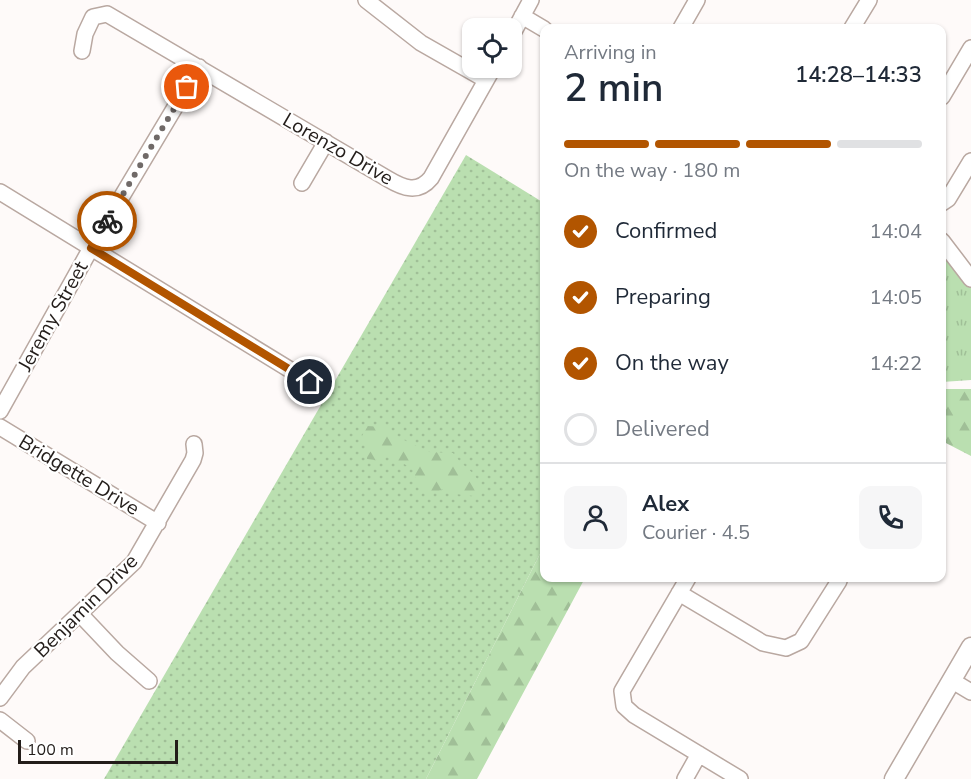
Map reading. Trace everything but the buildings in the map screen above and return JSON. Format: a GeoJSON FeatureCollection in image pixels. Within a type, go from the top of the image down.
{"type":"FeatureCollection","features":[{"type":"Feature","properties":{"kind":"main road"},"geometry":{"type":"LineString","coordinates":[[894,779],[971,647]]}},
{"type":"Feature","properties":{"kind":"street"},"geometry":{"type":"LineString","coordinates":[[366,0],[421,43],[462,61]]}},
{"type":"Feature","properties":{"kind":"street"},"geometry":{"type":"LineString","coordinates":[[531,0],[522,16],[540,26]]}},
{"type":"Feature","properties":{"kind":"street"},"geometry":{"type":"LineString","coordinates":[[683,24],[697,0]]}},
{"type":"Feature","properties":{"kind":"street"},"geometry":{"type":"LineString","coordinates":[[854,24],[869,0]]}},
{"type":"Feature","properties":{"kind":"street","name":"Lorenzo Drive"},"geometry":{"type":"LineString","coordinates":[[82,51],[85,34],[93,17],[107,14],[400,186],[411,189],[421,186],[431,178],[488,78]]}},
{"type":"Feature","properties":{"kind":"street"},"geometry":{"type":"LineString","coordinates":[[946,90],[971,48]]}},
{"type":"Feature","properties":{"kind":"street","name":"Jeremy Street"},"geometry":{"type":"LineString","coordinates":[[0,411],[91,248],[199,67]]}},
{"type":"Feature","properties":{"kind":"street"},"geometry":{"type":"LineString","coordinates":[[302,183],[326,142]]}},
{"type":"Feature","properties":{"kind":"street"},"geometry":{"type":"LineString","coordinates":[[946,200],[971,161]]}},
{"type":"Feature","properties":{"kind":"street"},"geometry":{"type":"LineString","coordinates":[[0,192],[310,382]]}},
{"type":"Feature","properties":{"kind":"street"},"geometry":{"type":"LineString","coordinates":[[946,246],[971,279]]}},
{"type":"Feature","properties":{"kind":"street","name":"Bridgette Drive"},"geometry":{"type":"LineString","coordinates":[[0,427],[158,523]]}},
{"type":"Feature","properties":{"kind":"street","name":"Benjamin Drive"},"geometry":{"type":"LineString","coordinates":[[0,698],[23,667],[134,562],[193,460],[194,444]]}},
{"type":"Feature","properties":{"kind":"street"},"geometry":{"type":"LineString","coordinates":[[686,582],[622,691],[624,706],[634,715],[740,779]]}},
{"type":"Feature","properties":{"kind":"street"},"geometry":{"type":"LineString","coordinates":[[679,593],[763,643],[786,648],[801,641],[838,582]]}},
{"type":"Feature","properties":{"kind":"street"},"geometry":{"type":"LineString","coordinates":[[80,614],[117,653],[149,681]]}},
{"type":"Feature","properties":{"kind":"street"},"geometry":{"type":"LineString","coordinates":[[951,680],[971,692]]}},
{"type":"Feature","properties":{"kind":"street"},"geometry":{"type":"LineString","coordinates":[[0,720],[27,741]]}},
{"type":"Feature","properties":{"kind":"street"},"geometry":{"type":"LineString","coordinates":[[685,779],[699,754]]}},
{"type":"Feature","properties":{"kind":"green space"},"geometry":{"type":"Polygon","coordinates":[[[466,155],[540,201],[540,554],[426,779],[104,779],[466,155]]]}},
{"type":"Feature","properties":{"kind":"green space"},"geometry":{"type":"Polygon","coordinates":[[[946,259],[971,287],[971,380],[946,382],[946,259]]]}},
{"type":"Feature","properties":{"kind":"green space"},"geometry":{"type":"Polygon","coordinates":[[[946,389],[971,389],[971,456],[946,443],[946,389]]]}},
{"type":"Feature","properties":{"kind":"green space"},"geometry":{"type":"Polygon","coordinates":[[[367,426],[384,427],[429,452],[453,453],[473,473],[481,488],[474,496],[455,494],[443,489],[430,495],[419,489],[413,469],[390,456],[376,460],[367,459],[367,448],[362,436],[367,426]]]}},
{"type":"Feature","properties":{"kind":"green space"},"geometry":{"type":"Polygon","coordinates":[[[540,554],[540,582],[583,582],[477,779],[426,779],[540,554]]]}},
{"type":"Feature","properties":{"kind":"way so far"},"geometry":{"type":"LineString","coordinates":[[107,221],[187,87]]}},
{"type":"Feature","properties":{"kind":"route"},"geometry":{"type":"LineString","coordinates":[[107,221],[91,248],[310,382]]}}]}
